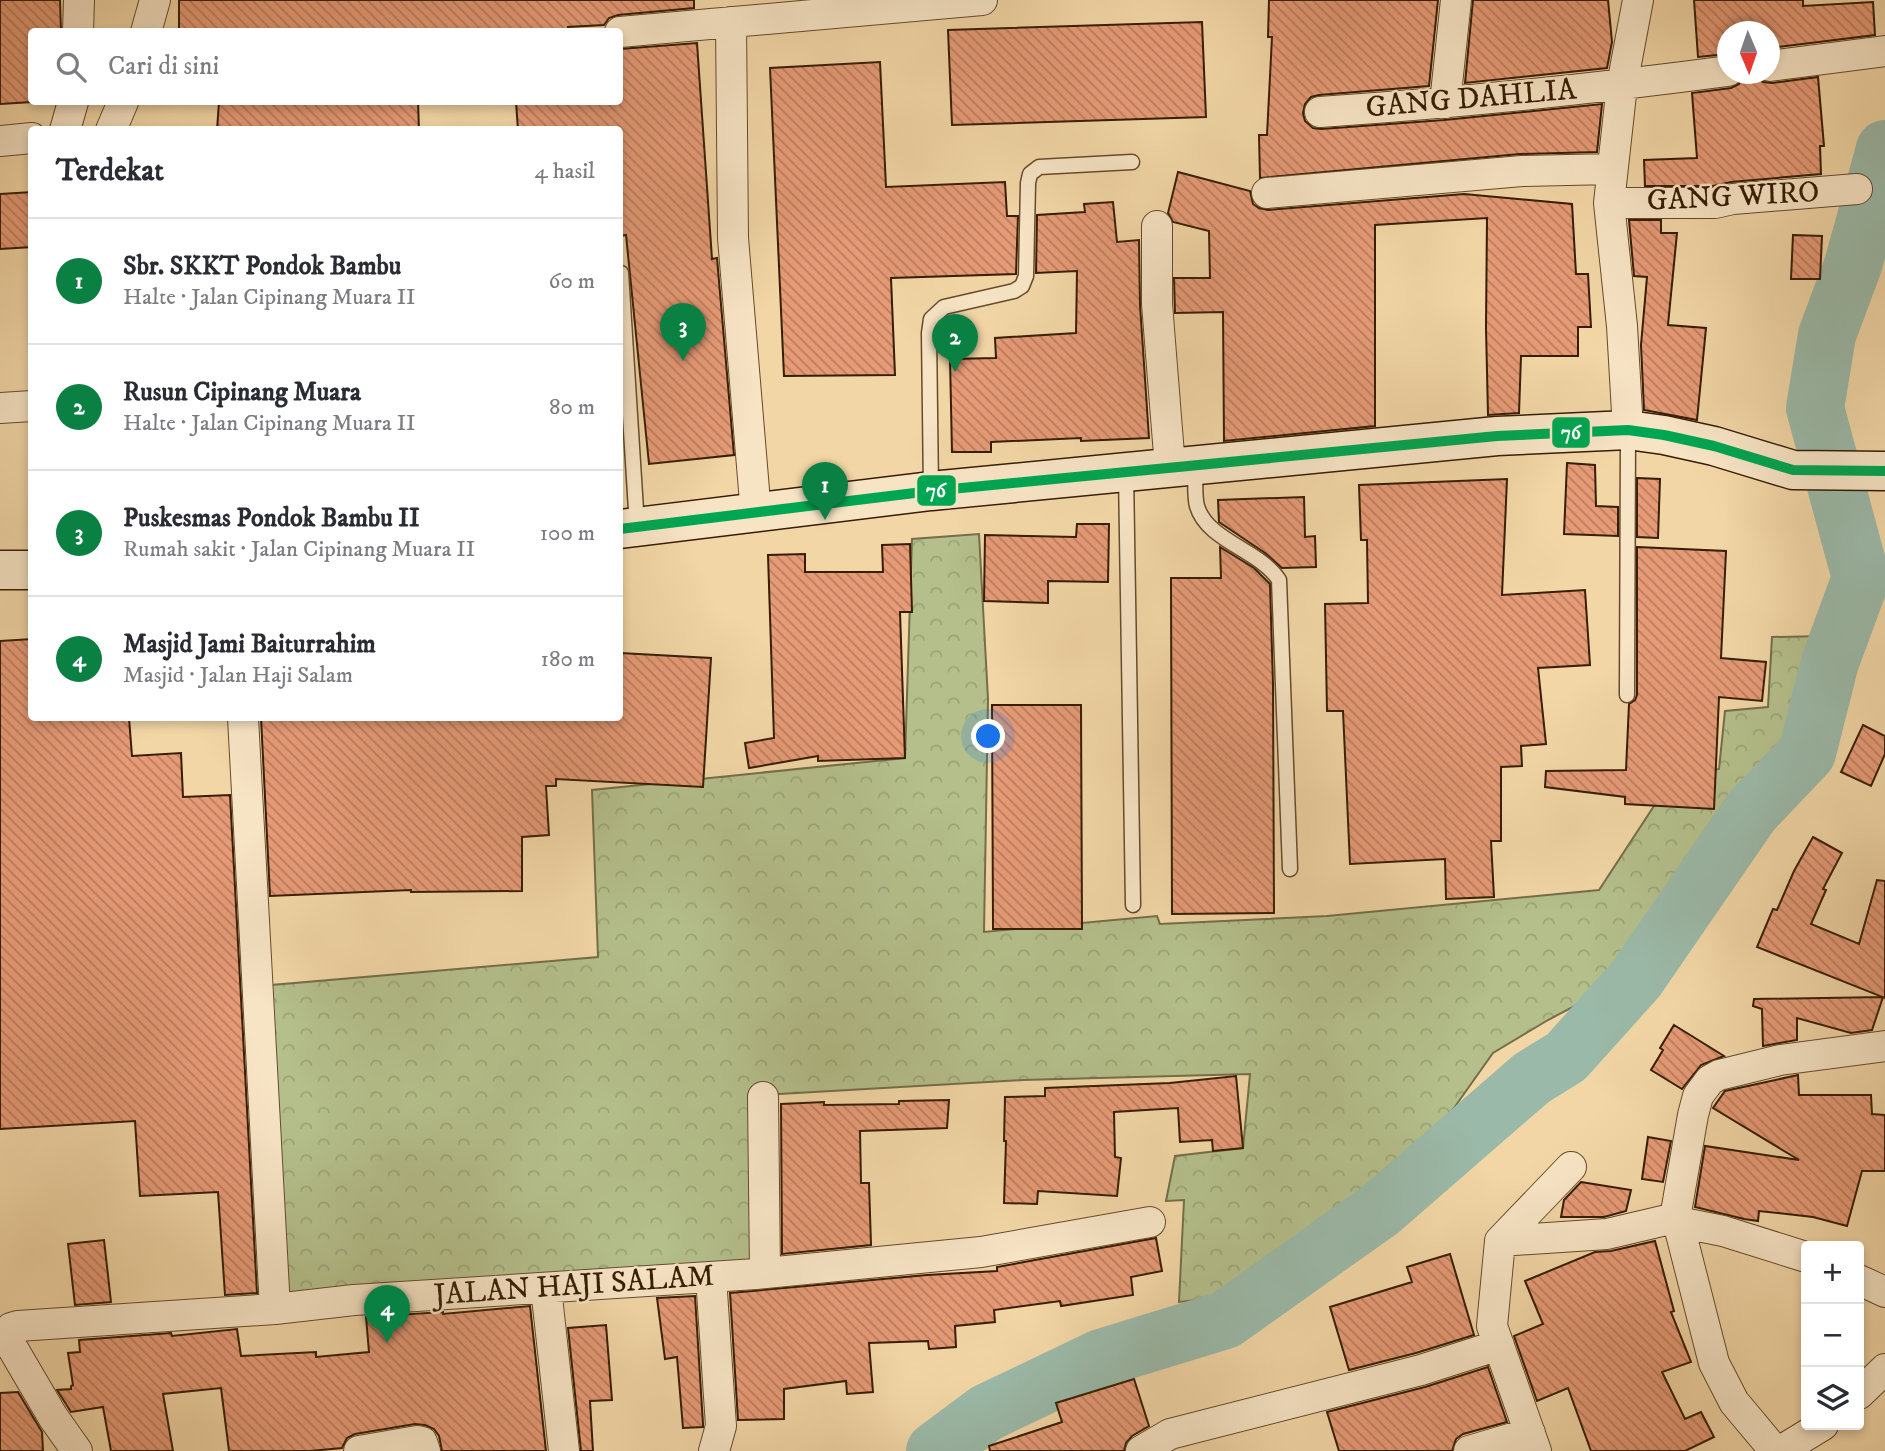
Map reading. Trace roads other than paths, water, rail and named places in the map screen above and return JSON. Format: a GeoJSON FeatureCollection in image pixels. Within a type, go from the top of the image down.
{"type":"FeatureCollection","features":[{"type":"Feature","properties":{"kind":"street"},"geometry":{"type":"LineString","coordinates":[[78,28],[79,0]]}},
{"type":"Feature","properties":{"kind":"street"},"geometry":{"type":"LineString","coordinates":[[147,28],[155,0]]}},
{"type":"Feature","properties":{"kind":"street"},"geometry":{"type":"LineString","coordinates":[[623,32],[982,0]]}},
{"type":"Feature","properties":{"kind":"street"},"geometry":{"type":"LineString","coordinates":[[1445,103],[1456,0]]}},
{"type":"Feature","properties":{"kind":"street"},"geometry":{"type":"LineString","coordinates":[[1628,430],[1622,326],[1609,203],[1622,85],[1638,0]]}},
{"type":"Feature","properties":{"kind":"street"},"geometry":{"type":"LineString","coordinates":[[731,22],[733,238],[756,514]]}},
{"type":"Feature","properties":{"kind":"street"},"geometry":{"type":"LineString","coordinates":[[1780,65],[1885,51]]}},
{"type":"Feature","properties":{"kind":"street","name":"GANG DAHLIA"},"geometry":{"type":"LineString","coordinates":[[1320,112],[1445,103],[1717,72]]}},
{"type":"Feature","properties":{"kind":"street"},"geometry":{"type":"LineString","coordinates":[[66,126],[72,105]]}},
{"type":"Feature","properties":{"kind":"street"},"geometry":{"type":"LineString","coordinates":[[113,126],[122,105]]}},
{"type":"Feature","properties":{"kind":"street"},"geometry":{"type":"LineString","coordinates":[[0,141],[28,138]]}},
{"type":"Feature","properties":{"kind":"street"},"geometry":{"type":"LineString","coordinates":[[1267,193],[1522,171],[1611,169]]}},
{"type":"Feature","properties":{"kind":"street","name":"GANG WIRO"},"geometry":{"type":"LineString","coordinates":[[1609,203],[1715,203],[1733,199],[1857,189]]}},
{"type":"Feature","properties":{"kind":"street"},"geometry":{"type":"LineString","coordinates":[[1157,226],[1157,304],[1182,466]]}},
{"type":"Feature","properties":{"kind":"street"},"geometry":{"type":"LineString","coordinates":[[0,408],[28,406]]}},
{"type":"Feature","properties":{"kind":"street"},"geometry":{"type":"LineString","coordinates":[[628,528],[931,491],[1182,466],[1497,436],[1628,430],[1701,443],[1793,470],[1885,471]]}},
{"type":"Feature","properties":{"kind":"street"},"geometry":{"type":"LineString","coordinates":[[0,570],[28,569]]}},
{"type":"Feature","properties":{"kind":"street"},"geometry":{"type":"LineString","coordinates":[[243,721],[275,1310]]}},
{"type":"Feature","properties":{"kind":"street"},"geometry":{"type":"LineString","coordinates":[[1816,1430],[1775,1451],[1734,1402],[1714,1363],[1676,1220],[1693,1115],[1699,1096],[1710,1080],[1719,1075],[1780,1060],[1885,1046]]}},
{"type":"Feature","properties":{"kind":"street"},"geometry":{"type":"LineString","coordinates":[[763,1097],[765,1273]]}},
{"type":"Feature","properties":{"kind":"street"},"geometry":{"type":"LineString","coordinates":[[1469,1451],[1533,1442],[1492,1326],[1500,1241],[1571,1167]]}},
{"type":"Feature","properties":{"kind":"street"},"geometry":{"type":"LineString","coordinates":[[1500,1241],[1607,1234],[1676,1220],[1723,1231],[1801,1255]]}},
{"type":"Feature","properties":{"kind":"street","name":"JALAN HAJI SALAM"},"geometry":{"type":"LineString","coordinates":[[77,1451],[53,1417],[12,1347],[9,1335],[11,1328],[275,1310],[354,1300],[765,1273],[981,1252],[1150,1222]]}},
{"type":"Feature","properties":{"kind":"street"},"geometry":{"type":"LineString","coordinates":[[711,1277],[721,1426],[714,1451]]}},
{"type":"Feature","properties":{"kind":"street"},"geometry":{"type":"LineString","coordinates":[[1864,1282],[1885,1292]]}},
{"type":"Feature","properties":{"kind":"street"},"geometry":{"type":"LineString","coordinates":[[546,1288],[565,1451]]}},
{"type":"Feature","properties":{"kind":"street"},"geometry":{"type":"LineString","coordinates":[[1141,1451],[1170,1434],[1421,1370],[1499,1345]]}},
{"type":"Feature","properties":{"kind":"street"},"geometry":{"type":"LineString","coordinates":[[1864,1390],[1885,1369]]}},
{"type":"Feature","properties":{"kind":"street"},"geometry":{"type":"LineString","coordinates":[[359,1451],[417,1441],[422,1442],[425,1451]]}},
{"type":"Feature","properties":{"kind":"lane"},"geometry":{"type":"LineString","coordinates":[[931,491],[931,319],[944,307],[1014,291],[1022,286],[1026,276],[1030,174],[1039,167],[1132,162]]}},
{"type":"Feature","properties":{"kind":"lane"},"geometry":{"type":"LineString","coordinates":[[623,346],[628,528]]}},
{"type":"Feature","properties":{"kind":"lane"},"geometry":{"type":"LineString","coordinates":[[1627,695],[1628,430]]}},
{"type":"Feature","properties":{"kind":"lane"},"geometry":{"type":"LineString","coordinates":[[1182,466],[1197,507],[1213,530],[1271,568],[1279,580],[1290,869]]}},
{"type":"Feature","properties":{"kind":"lane"},"geometry":{"type":"LineString","coordinates":[[1126,472],[1133,905]]}},
{"type":"Feature","properties":{"kind":"waterway"},"geometry":{"type":"LineString","coordinates":[[935,1451],[986,1413],[1101,1358],[1225,1320],[1380,1210],[1532,1078],[1566,1057],[1636,979],[1751,812],[1807,753],[1830,662],[1861,578],[1815,408],[1827,335],[1853,265],[1885,149]]}},
{"type":"Feature","properties":{"kind":"place","name":"Puskesmas Pondok Bambu II"},"geometry":{"type":"Point","coordinates":[683,361]}},
{"type":"Feature","properties":{"kind":"place","name":"Rusun Cipinang Muara"},"geometry":{"type":"Point","coordinates":[955,372]}},
{"type":"Feature","properties":{"kind":"place","name":"Sbr. SKKT Pondok Bambu"},"geometry":{"type":"Point","coordinates":[825,520]}},
{"type":"Feature","properties":{"kind":"place","name":"Masjid Jami Baiturrahim"},"geometry":{"type":"Point","coordinates":[387,1343]}}]}
